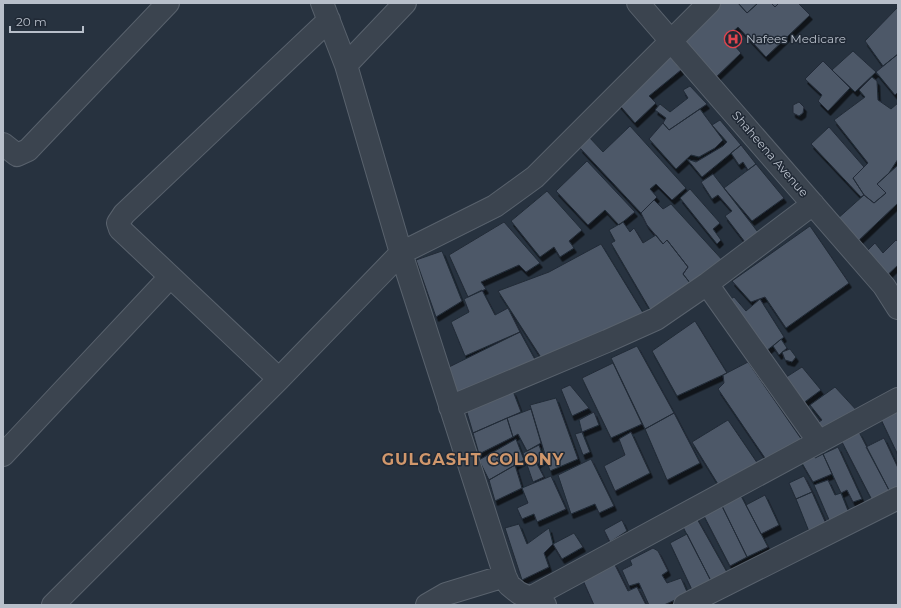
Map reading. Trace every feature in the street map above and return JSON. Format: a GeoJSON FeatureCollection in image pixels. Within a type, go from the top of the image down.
{"type":"FeatureCollection","features":[{"type":"Feature","properties":{"kind":"street"},"geometry":{"type":"LineString","coordinates":[[3,144],[17,156],[28,150],[168,3]]}},
{"type":"Feature","properties":{"kind":"street"},"geometry":{"type":"LineString","coordinates":[[346,65],[405,3]]}},
{"type":"Feature","properties":{"kind":"street","name":"Shaheena Avenue"},"geometry":{"type":"LineString","coordinates":[[638,3],[884,286],[898,308]]}},
{"type":"Feature","properties":{"kind":"street"},"geometry":{"type":"LineString","coordinates":[[53,605],[279,379],[401,253],[495,206],[535,177],[709,3]]}},
{"type":"Feature","properties":{"kind":"street"},"geometry":{"type":"LineString","coordinates":[[279,379],[120,229],[118,223],[124,214],[325,11],[346,65],[401,253],[505,576],[509,585],[519,593],[537,601],[898,399]]}},
{"type":"Feature","properties":{"kind":"street"},"geometry":{"type":"LineString","coordinates":[[450,407],[607,342],[656,319],[707,284],[813,204]]}},
{"type":"Feature","properties":{"kind":"street"},"geometry":{"type":"LineString","coordinates":[[3,454],[170,277]]}},
{"type":"Feature","properties":{"kind":"street"},"geometry":{"type":"LineString","coordinates":[[707,284],[819,442]]}},
{"type":"Feature","properties":{"kind":"street"},"geometry":{"type":"LineString","coordinates":[[685,605],[898,498]]}},
{"type":"Feature","properties":{"kind":"street"},"geometry":{"type":"LineString","coordinates":[[427,605],[446,594],[505,576]]}},
{"type":"Feature","properties":{"kind":"building"},"geometry":{"type":"Polygon","coordinates":[[[714,3],[738,3],[747,13],[758,3],[771,3],[775,7],[779,3],[798,3],[810,15],[766,57],[738,27],[727,37],[741,53],[713,80],[671,41],[714,3]]]}},
{"type":"Feature","properties":{"kind":"building"},"geometry":{"type":"Polygon","coordinates":[[[738,3],[758,3],[747,13],[738,3]]]}},
{"type":"Feature","properties":{"kind":"building"},"geometry":{"type":"Polygon","coordinates":[[[771,3],[779,3],[775,7],[771,3]]]}},
{"type":"Feature","properties":{"kind":"building"},"geometry":{"type":"Polygon","coordinates":[[[898,7],[898,54],[883,66],[865,41],[898,7]]]}},
{"type":"Feature","properties":{"kind":"building"},"geometry":{"type":"Polygon","coordinates":[[[664,48],[681,70],[649,96],[656,103],[635,123],[616,101],[664,48]]]}},
{"type":"Feature","properties":{"kind":"building"},"geometry":{"type":"Polygon","coordinates":[[[853,51],[876,72],[855,92],[832,70],[853,51]]]}},
{"type":"Feature","properties":{"kind":"building"},"geometry":{"type":"Polygon","coordinates":[[[898,54],[898,92],[895,95],[876,72],[898,54]]]}},
{"type":"Feature","properties":{"kind":"building"},"geometry":{"type":"Polygon","coordinates":[[[823,61],[850,88],[828,111],[818,101],[822,95],[805,79],[823,61]]]}},
{"type":"Feature","properties":{"kind":"building"},"geometry":{"type":"Polygon","coordinates":[[[872,77],[877,81],[878,100],[891,109],[898,103],[898,159],[889,173],[877,184],[886,193],[874,203],[864,195],[853,178],[868,163],[834,120],[865,97],[859,90],[872,77]]]}},
{"type":"Feature","properties":{"kind":"building"},"geometry":{"type":"Polygon","coordinates":[[[690,86],[707,104],[669,130],[663,123],[666,118],[655,110],[660,104],[670,112],[688,98],[683,90],[690,86]]]}},
{"type":"Feature","properties":{"kind":"building"},"geometry":{"type":"Polygon","coordinates":[[[799,102],[804,107],[803,113],[799,116],[793,113],[793,105],[799,102]]]}},
{"type":"Feature","properties":{"kind":"building"},"geometry":{"type":"Polygon","coordinates":[[[700,109],[723,140],[715,148],[699,157],[691,155],[676,169],[649,139],[663,123],[669,130],[700,109]]]}},
{"type":"Feature","properties":{"kind":"building"},"geometry":{"type":"Polygon","coordinates":[[[720,120],[741,145],[702,177],[687,159],[696,162],[727,142],[712,125],[720,120]]]}},
{"type":"Feature","properties":{"kind":"building"},"geometry":{"type":"Polygon","coordinates":[[[630,126],[686,188],[672,200],[656,184],[650,189],[657,197],[641,213],[580,148],[589,137],[603,152],[630,126]]]}},
{"type":"Feature","properties":{"kind":"building"},"geometry":{"type":"Polygon","coordinates":[[[829,127],[864,167],[853,178],[864,195],[861,197],[811,144],[829,127]]]}},
{"type":"Feature","properties":{"kind":"building"},"geometry":{"type":"Polygon","coordinates":[[[741,145],[756,164],[748,170],[743,162],[739,165],[731,153],[741,145]]]}},
{"type":"Feature","properties":{"kind":"building"},"geometry":{"type":"Polygon","coordinates":[[[587,161],[635,212],[619,225],[605,210],[588,225],[556,191],[587,161]]]}},
{"type":"Feature","properties":{"kind":"building"},"geometry":{"type":"Polygon","coordinates":[[[756,164],[784,198],[752,221],[724,188],[756,164]]]}},
{"type":"Feature","properties":{"kind":"building"},"geometry":{"type":"Polygon","coordinates":[[[898,165],[898,203],[856,243],[836,220],[864,195],[874,203],[886,193],[877,184],[898,165]]]}},
{"type":"Feature","properties":{"kind":"building"},"geometry":{"type":"Polygon","coordinates":[[[713,174],[761,236],[748,246],[725,216],[732,211],[718,195],[712,199],[701,182],[713,174]]]}},
{"type":"Feature","properties":{"kind":"building"},"geometry":{"type":"Polygon","coordinates":[[[690,189],[720,223],[713,229],[721,240],[717,244],[680,198],[690,189]]]}},
{"type":"Feature","properties":{"kind":"building"},"geometry":{"type":"Polygon","coordinates":[[[547,191],[582,230],[569,241],[574,248],[560,257],[554,247],[540,257],[511,221],[547,191]]]}},
{"type":"Feature","properties":{"kind":"building"},"geometry":{"type":"Polygon","coordinates":[[[654,200],[663,209],[671,204],[726,264],[694,288],[683,274],[688,267],[667,240],[663,244],[647,225],[641,213],[654,200]]]}},
{"type":"Feature","properties":{"kind":"building"},"geometry":{"type":"Polygon","coordinates":[[[504,222],[540,263],[526,272],[519,265],[481,282],[486,289],[468,297],[449,255],[504,222]]]}},
{"type":"Feature","properties":{"kind":"building"},"geometry":{"type":"Polygon","coordinates":[[[623,222],[630,232],[634,228],[643,243],[656,235],[663,244],[667,240],[688,267],[683,274],[694,288],[652,313],[611,243],[615,241],[609,230],[623,222]]]}},
{"type":"Feature","properties":{"kind":"building"},"geometry":{"type":"Polygon","coordinates":[[[810,226],[849,283],[786,328],[765,297],[751,302],[732,281],[810,226]]]}},
{"type":"Feature","properties":{"kind":"building"},"geometry":{"type":"Polygon","coordinates":[[[896,240],[898,242],[898,265],[880,282],[860,258],[875,243],[883,253],[896,240]]]}},
{"type":"Feature","properties":{"kind":"building"},"geometry":{"type":"Polygon","coordinates":[[[601,244],[645,316],[542,359],[498,291],[549,272],[601,244]]]}},
{"type":"Feature","properties":{"kind":"building"},"geometry":{"type":"Polygon","coordinates":[[[442,251],[462,301],[436,317],[416,260],[442,251]]]}},
{"type":"Feature","properties":{"kind":"building"},"geometry":{"type":"Polygon","coordinates":[[[482,290],[495,315],[508,308],[520,332],[465,356],[451,322],[469,312],[464,299],[482,290]]]}},
{"type":"Feature","properties":{"kind":"building"},"geometry":{"type":"Polygon","coordinates":[[[734,297],[746,311],[760,299],[784,337],[761,355],[724,303],[734,297]]]}},
{"type":"Feature","properties":{"kind":"building"},"geometry":{"type":"Polygon","coordinates":[[[695,321],[727,373],[677,396],[652,351],[695,321]]]}},
{"type":"Feature","properties":{"kind":"building"},"geometry":{"type":"Polygon","coordinates":[[[520,332],[538,365],[459,398],[447,368],[520,332]]]}},
{"type":"Feature","properties":{"kind":"building"},"geometry":{"type":"Polygon","coordinates":[[[781,339],[787,348],[779,355],[773,346],[781,339]]]}},
{"type":"Feature","properties":{"kind":"building"},"geometry":{"type":"Polygon","coordinates":[[[637,346],[674,413],[645,429],[611,358],[637,346]]]}},
{"type":"Feature","properties":{"kind":"building"},"geometry":{"type":"Polygon","coordinates":[[[790,349],[796,357],[792,362],[785,360],[782,352],[790,349]]]}},
{"type":"Feature","properties":{"kind":"building"},"geometry":{"type":"Polygon","coordinates":[[[748,362],[804,443],[767,461],[718,389],[724,383],[723,375],[748,362]]]}},
{"type":"Feature","properties":{"kind":"building"},"geometry":{"type":"Polygon","coordinates":[[[613,363],[642,424],[611,438],[582,378],[613,363]]]}},
{"type":"Feature","properties":{"kind":"building"},"geometry":{"type":"Polygon","coordinates":[[[802,367],[821,390],[795,409],[777,383],[802,367]]]}},
{"type":"Feature","properties":{"kind":"building"},"geometry":{"type":"Polygon","coordinates":[[[570,385],[589,408],[572,416],[561,389],[570,385]]]}},
{"type":"Feature","properties":{"kind":"building"},"geometry":{"type":"Polygon","coordinates":[[[835,387],[860,414],[819,442],[814,425],[822,420],[810,405],[835,387]]]}},
{"type":"Feature","properties":{"kind":"building"},"geometry":{"type":"Polygon","coordinates":[[[513,391],[521,412],[473,433],[466,409],[513,391]]]}},
{"type":"Feature","properties":{"kind":"building"},"geometry":{"type":"Polygon","coordinates":[[[556,398],[578,459],[550,471],[530,405],[556,398]]]}},
{"type":"Feature","properties":{"kind":"building"},"geometry":{"type":"Polygon","coordinates":[[[531,409],[541,443],[527,451],[518,434],[513,437],[507,418],[531,409]]]}},
{"type":"Feature","properties":{"kind":"building"},"geometry":{"type":"Polygon","coordinates":[[[877,411],[898,411],[898,455],[877,411]]]}},
{"type":"Feature","properties":{"kind":"building"},"geometry":{"type":"Polygon","coordinates":[[[594,412],[599,425],[582,432],[579,420],[594,412]]]}},
{"type":"Feature","properties":{"kind":"building"},"geometry":{"type":"Polygon","coordinates":[[[674,413],[700,463],[667,480],[645,429],[674,413]]]}},
{"type":"Feature","properties":{"kind":"building"},"geometry":{"type":"Polygon","coordinates":[[[507,418],[513,437],[479,454],[473,433],[507,418]]]}},
{"type":"Feature","properties":{"kind":"building"},"geometry":{"type":"Polygon","coordinates":[[[728,420],[760,467],[721,489],[692,442],[728,420]]]}},
{"type":"Feature","properties":{"kind":"building"},"geometry":{"type":"Polygon","coordinates":[[[582,432],[590,452],[583,455],[575,434],[582,432]]]}},
{"type":"Feature","properties":{"kind":"building"},"geometry":{"type":"Polygon","coordinates":[[[631,432],[650,473],[615,491],[604,466],[625,455],[619,439],[631,432]]]}},
{"type":"Feature","properties":{"kind":"building"},"geometry":{"type":"Polygon","coordinates":[[[859,432],[890,492],[872,500],[842,442],[859,432]]]}},
{"type":"Feature","properties":{"kind":"building"},"geometry":{"type":"Polygon","coordinates":[[[884,438],[898,468],[898,489],[890,492],[866,447],[884,438]]]}},
{"type":"Feature","properties":{"kind":"building"},"geometry":{"type":"Polygon","coordinates":[[[516,439],[524,460],[489,480],[479,460],[516,439]]]}},
{"type":"Feature","properties":{"kind":"building"},"geometry":{"type":"Polygon","coordinates":[[[539,445],[544,459],[537,464],[544,477],[533,482],[523,453],[539,445]]]}},
{"type":"Feature","properties":{"kind":"building"},"geometry":{"type":"Polygon","coordinates":[[[838,447],[862,499],[853,502],[847,490],[841,493],[823,454],[838,447]]]}},
{"type":"Feature","properties":{"kind":"building"},"geometry":{"type":"Polygon","coordinates":[[[811,452],[815,458],[823,454],[832,474],[813,482],[799,458],[811,452]]]}},
{"type":"Feature","properties":{"kind":"building"},"geometry":{"type":"Polygon","coordinates":[[[591,459],[614,506],[599,513],[595,504],[571,514],[558,475],[591,459]]]}},
{"type":"Feature","properties":{"kind":"building"},"geometry":{"type":"Polygon","coordinates":[[[515,465],[522,488],[495,501],[489,480],[515,465]]]}},
{"type":"Feature","properties":{"kind":"building"},"geometry":{"type":"Polygon","coordinates":[[[551,476],[566,509],[537,522],[534,514],[522,519],[517,508],[528,503],[522,488],[551,476]]]}},
{"type":"Feature","properties":{"kind":"building"},"geometry":{"type":"Polygon","coordinates":[[[804,476],[812,492],[796,499],[789,483],[804,476]]]}},
{"type":"Feature","properties":{"kind":"building"},"geometry":{"type":"Polygon","coordinates":[[[828,480],[835,495],[841,493],[849,513],[830,522],[814,485],[828,480]]]}},
{"type":"Feature","properties":{"kind":"building"},"geometry":{"type":"Polygon","coordinates":[[[812,492],[827,526],[810,534],[796,499],[812,492]]]}},
{"type":"Feature","properties":{"kind":"building"},"geometry":{"type":"Polygon","coordinates":[[[740,494],[768,547],[747,557],[721,504],[740,494]]]}},
{"type":"Feature","properties":{"kind":"building"},"geometry":{"type":"Polygon","coordinates":[[[765,495],[779,525],[761,534],[746,505],[765,495]]]}},
{"type":"Feature","properties":{"kind":"building"},"geometry":{"type":"Polygon","coordinates":[[[721,504],[747,557],[730,566],[703,514],[721,504]]]}},
{"type":"Feature","properties":{"kind":"building"},"geometry":{"type":"Polygon","coordinates":[[[696,517],[728,574],[712,583],[682,525],[696,517]]]}},
{"type":"Feature","properties":{"kind":"building"},"geometry":{"type":"Polygon","coordinates":[[[622,520],[627,531],[610,542],[604,530],[622,520]]]}},
{"type":"Feature","properties":{"kind":"building"},"geometry":{"type":"Polygon","coordinates":[[[519,524],[527,544],[549,528],[553,544],[544,553],[549,567],[522,580],[505,528],[519,524]]]}},
{"type":"Feature","properties":{"kind":"building"},"geometry":{"type":"Polygon","coordinates":[[[574,533],[583,547],[562,559],[553,544],[574,533]]]}},
{"type":"Feature","properties":{"kind":"building"},"geometry":{"type":"Polygon","coordinates":[[[687,534],[712,583],[694,594],[670,543],[687,534]]]}},
{"type":"Feature","properties":{"kind":"building"},"geometry":{"type":"Polygon","coordinates":[[[653,548],[658,551],[668,571],[662,575],[667,583],[681,578],[688,594],[664,605],[649,605],[639,583],[629,586],[622,570],[632,565],[630,560],[653,548]]]}},
{"type":"Feature","properties":{"kind":"building"},"geometry":{"type":"Polygon","coordinates":[[[614,563],[628,591],[637,587],[646,605],[594,605],[582,578],[614,563]]]}},
{"type":"Feature","properties":{"kind":"place","name":"Nafees Medicare"},"geometry":{"type":"Point","coordinates":[733,39]}},
{"type":"Feature","properties":{"kind":"district","name":"GULGASHT COLONY"},"geometry":{"type":"Point","coordinates":[473,459]}}]}
